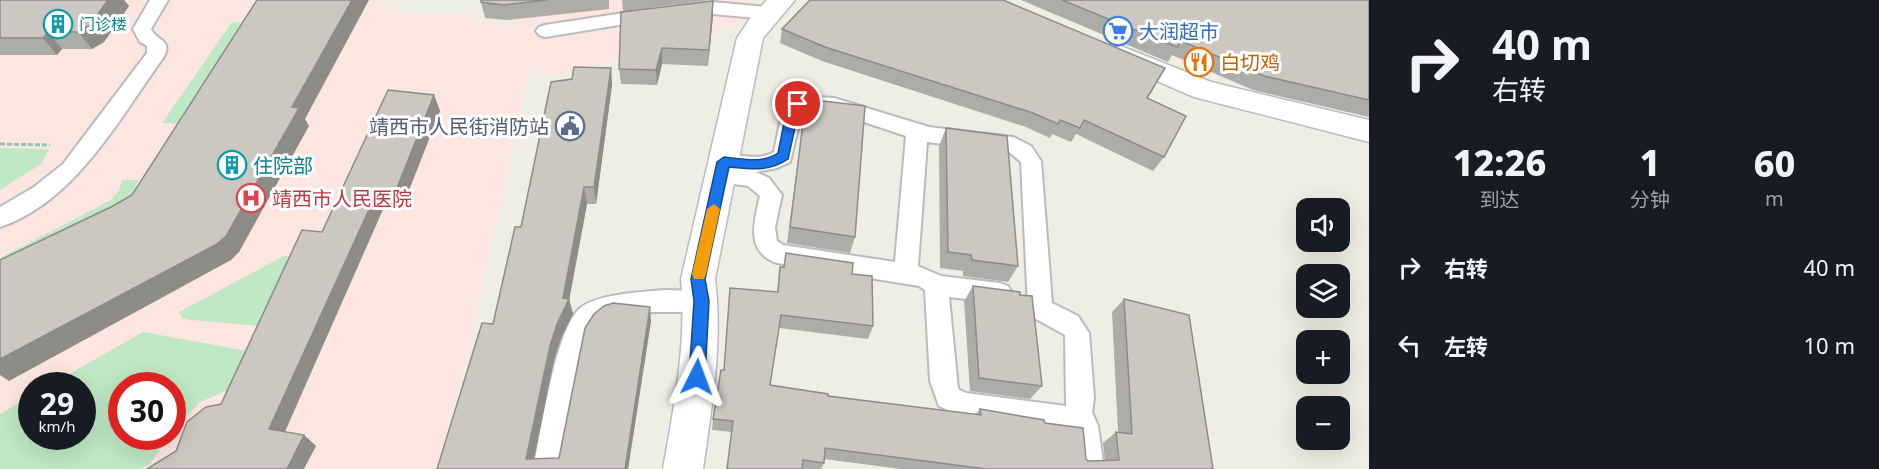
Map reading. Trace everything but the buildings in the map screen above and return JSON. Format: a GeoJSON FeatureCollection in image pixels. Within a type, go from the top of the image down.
{"type":"FeatureCollection","features":[{"type":"Feature","properties":{"kind":"street"},"geometry":{"type":"LineString","coordinates":[[683,469],[697,377],[702,301],[698,279],[750,38],[775,7]]}},
{"type":"Feature","properties":{"kind":"street"},"geometry":{"type":"LineString","coordinates":[[1095,44],[1204,90],[1369,131]]}},
{"type":"Feature","properties":{"kind":"lane"},"geometry":{"type":"LineString","coordinates":[[0,218],[41,195],[68,174],[156,54],[156,43],[146,38],[142,29],[159,0]]}},
{"type":"Feature","properties":{"kind":"lane"},"geometry":{"type":"LineString","coordinates":[[545,31],[691,9],[775,7]]}},
{"type":"Feature","properties":{"kind":"lane"},"geometry":{"type":"LineString","coordinates":[[722,169],[774,163],[783,156],[793,108],[798,104],[808,102],[862,113],[917,132],[1013,146],[1024,151],[1031,161],[1038,298],[1040,307],[1048,316],[1073,325],[1077,333],[1081,398],[1078,414],[1084,426],[1090,469]]}},
{"type":"Feature","properties":{"kind":"lane"},"geometry":{"type":"LineString","coordinates":[[906,273],[917,132]]}},
{"type":"Feature","properties":{"kind":"lane"},"geometry":{"type":"LineString","coordinates":[[722,169],[764,183],[771,195],[764,227],[766,245],[777,254],[906,273],[926,278],[936,285],[1038,298]]}},
{"type":"Feature","properties":{"kind":"lane"},"geometry":{"type":"LineString","coordinates":[[936,285],[943,381],[948,397],[963,405],[1064,420],[1078,414]]}},
{"type":"Feature","properties":{"kind":"lane"},"geometry":{"type":"LineString","coordinates":[[547,469],[574,338],[588,316],[608,307],[635,303],[664,300],[702,301]]}},
{"type":"Feature","properties":{"kind":"path"},"geometry":{"type":"LineString","coordinates":[[0,144],[53,145],[84,150]]}},
{"type":"Feature","properties":{"kind":"shaded area","name":"靖西市人民医院"},"geometry":{"type":"Polygon","coordinates":[[[0,0],[381,0],[379,5],[411,14],[468,14],[469,21],[512,27],[521,0],[749,0],[737,25],[557,77],[546,76],[544,71],[530,68],[475,319],[437,469],[0,469],[0,0]]]}},
{"type":"Feature","properties":{"kind":"green space"},"geometry":{"type":"Polygon","coordinates":[[[232,22],[246,22],[178,124],[162,123],[232,22]]]}},
{"type":"Feature","properties":{"kind":"green space"},"geometry":{"type":"Polygon","coordinates":[[[0,148],[49,149],[41,164],[0,190],[0,148]]]}},
{"type":"Feature","properties":{"kind":"green space"},"geometry":{"type":"Polygon","coordinates":[[[122,180],[138,180],[133,193],[120,206],[0,266],[0,258],[111,200],[119,190],[122,180]]]}},
{"type":"Feature","properties":{"kind":"green space"},"geometry":{"type":"Polygon","coordinates":[[[284,256],[292,256],[258,326],[182,318],[179,312],[284,256]]]}},
{"type":"Feature","properties":{"kind":"green space"},"geometry":{"type":"Polygon","coordinates":[[[143,332],[247,351],[232,388],[200,402],[186,417],[186,372],[108,372],[108,450],[159,450],[150,464],[140,469],[0,469],[0,414],[18,404],[18,450],[96,450],[96,372],[73,372],[143,332]]]}},
{"type":"Feature","properties":{"kind":"slow traffic"},"geometry":{"type":"LineString","coordinates":[[699,274],[714,209]]}},
{"type":"Feature","properties":{"kind":"place","name":"门诊楼"},"geometry":{"type":"Point","coordinates":[58,24]}},
{"type":"Feature","properties":{"kind":"place","name":"大润超市"},"geometry":{"type":"Point","coordinates":[1118,31]}},
{"type":"Feature","properties":{"kind":"place","name":"白切鸡"},"geometry":{"type":"Point","coordinates":[1199,62]}},
{"type":"Feature","properties":{"kind":"place","name":"靖西市人民街消防站"},"geometry":{"type":"Point","coordinates":[570,126]}},
{"type":"Feature","properties":{"kind":"place","name":"住院部"},"geometry":{"type":"Point","coordinates":[232,165]}},
{"type":"Feature","properties":{"kind":"place","name":"靖西市人民医院"},"geometry":{"type":"Point","coordinates":[251,198]}},
{"type":"Feature","properties":{"kind":"route"},"geometry":{"type":"LineString","coordinates":[[697,377],[702,301],[698,279],[724,162],[758,165],[774,163],[783,156],[793,108],[798,104]]}}]}
